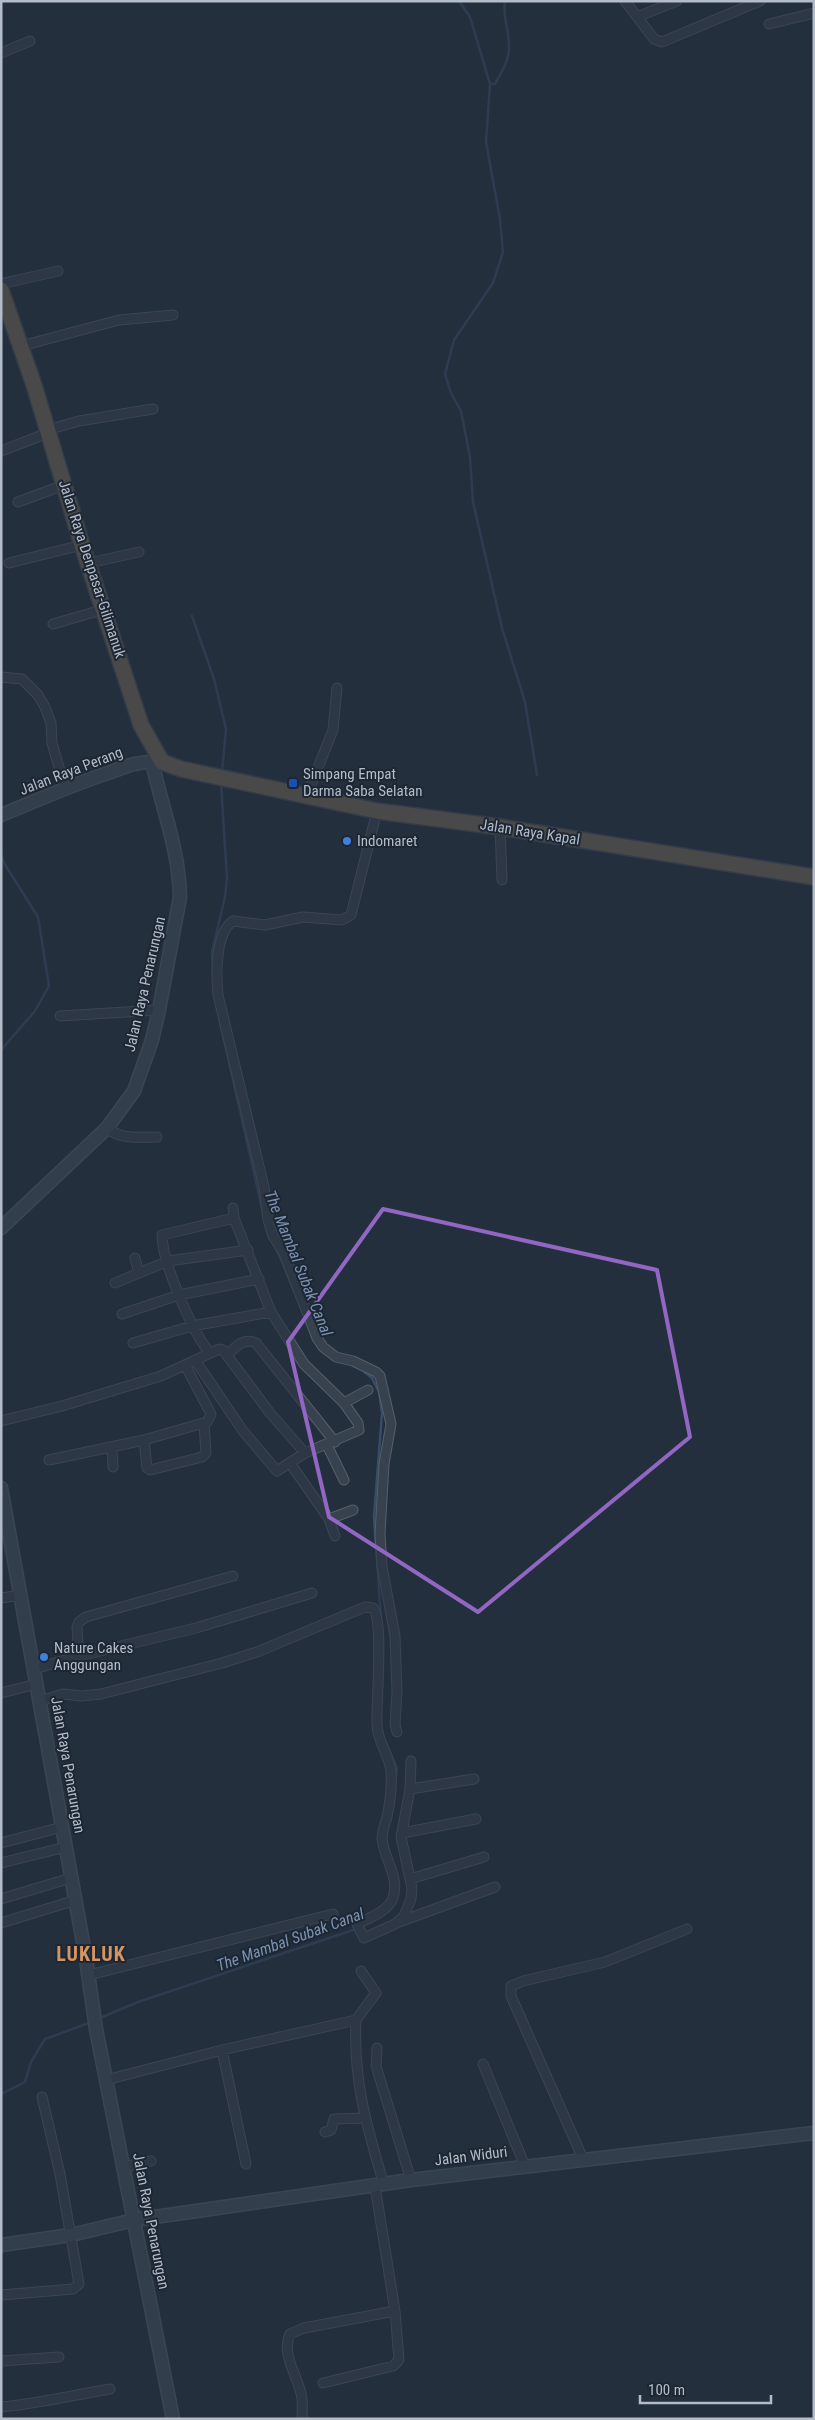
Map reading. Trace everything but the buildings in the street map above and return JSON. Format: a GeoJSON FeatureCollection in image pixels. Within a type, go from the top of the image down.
{"type":"FeatureCollection","features":[{"type":"Feature","properties":{"kind":"highway","name":"Jalan Raya Denpasar-Gilimanuk"},"geometry":{"type":"LineString","coordinates":[[1,290],[21,346],[82,545],[105,609],[141,724],[155,759]]}},
{"type":"Feature","properties":{"kind":"highway","name":"Jalan Raya Kapal"},"geometry":{"type":"LineString","coordinates":[[155,759],[196,772],[377,811],[500,828],[814,877]]}},
{"type":"Feature","properties":{"kind":"main road","name":"Jalan Raya Perang"},"geometry":{"type":"LineString","coordinates":[[2,815],[65,788],[124,767],[155,759]]}},
{"type":"Feature","properties":{"kind":"main road","name":"Jalan Raya Penarungan"},"geometry":{"type":"LineString","coordinates":[[1,1228],[107,1128],[134,1091],[152,1040],[178,910],[180,873],[155,759]]}},
{"type":"Feature","properties":{"kind":"main road","name":"Jalan Raya Penarungan"},"geometry":{"type":"LineString","coordinates":[[1,1488],[76,1900],[95,2023],[173,2419]]}},
{"type":"Feature","properties":{"kind":"main road","name":"Jalan Widuri"},"geometry":{"type":"LineString","coordinates":[[1,2245],[71,2235],[134,2220],[411,2180],[814,2133]]}},
{"type":"Feature","properties":{"kind":"street"},"geometry":{"type":"LineString","coordinates":[[625,1],[654,39],[662,42],[760,1]]}},
{"type":"Feature","properties":{"kind":"street"},"geometry":{"type":"LineString","coordinates":[[637,17],[677,1]]}},
{"type":"Feature","properties":{"kind":"street"},"geometry":{"type":"LineString","coordinates":[[769,24],[814,14]]}},
{"type":"Feature","properties":{"kind":"street"},"geometry":{"type":"LineString","coordinates":[[1,53],[30,41]]}},
{"type":"Feature","properties":{"kind":"street"},"geometry":{"type":"LineString","coordinates":[[1,284],[58,271]]}},
{"type":"Feature","properties":{"kind":"street"},"geometry":{"type":"LineString","coordinates":[[21,346],[119,320],[173,314]]}},
{"type":"Feature","properties":{"kind":"street"},"geometry":{"type":"LineString","coordinates":[[1,451],[48,431],[79,421],[153,409]]}},
{"type":"Feature","properties":{"kind":"street"},"geometry":{"type":"LineString","coordinates":[[18,502],[64,485]]}},
{"type":"Feature","properties":{"kind":"street"},"geometry":{"type":"LineString","coordinates":[[9,563],[82,545]]}},
{"type":"Feature","properties":{"kind":"street"},"geometry":{"type":"LineString","coordinates":[[89,563],[139,552]]}},
{"type":"Feature","properties":{"kind":"street"},"geometry":{"type":"LineString","coordinates":[[53,624],[105,609]]}},
{"type":"Feature","properties":{"kind":"street"},"geometry":{"type":"LineString","coordinates":[[1,677],[22,679],[38,695],[45,707],[51,723],[52,743],[65,788]]}},
{"type":"Feature","properties":{"kind":"street"},"geometry":{"type":"LineString","coordinates":[[307,795],[333,730],[337,688]]}},
{"type":"Feature","properties":{"kind":"street"},"geometry":{"type":"LineString","coordinates":[[377,811],[351,915],[342,920],[303,917],[266,925],[233,921],[230,923],[224,937],[216,973],[218,995],[253,1137],[266,1197],[268,1220],[273,1236],[284,1253],[299,1295],[320,1342],[336,1357],[353,1361],[376,1372],[391,1424],[384,1464],[380,1534],[382,1566],[395,1636],[398,1692],[395,1724],[397,1732]]}},
{"type":"Feature","properties":{"kind":"street"},"geometry":{"type":"LineString","coordinates":[[500,828],[502,880]]}},
{"type":"Feature","properties":{"kind":"street"},"geometry":{"type":"LineString","coordinates":[[60,1016],[159,1010]]}},
{"type":"Feature","properties":{"kind":"street"},"geometry":{"type":"LineString","coordinates":[[107,1128],[113,1133],[128,1138],[157,1137]]}},
{"type":"Feature","properties":{"kind":"street"},"geometry":{"type":"LineString","coordinates":[[195,1360],[243,1431],[273,1469],[281,1470],[305,1453],[359,1430],[358,1423],[344,1403],[304,1364],[271,1312],[234,1218],[233,1208]]}},
{"type":"Feature","properties":{"kind":"street"},"geometry":{"type":"LineString","coordinates":[[209,1352],[192,1326],[179,1295],[161,1237],[163,1234],[234,1218]]}},
{"type":"Feature","properties":{"kind":"street"},"geometry":{"type":"LineString","coordinates":[[115,1283],[168,1261],[248,1250]]}},
{"type":"Feature","properties":{"kind":"street"},"geometry":{"type":"LineString","coordinates":[[135,1258],[140,1273]]}},
{"type":"Feature","properties":{"kind":"street"},"geometry":{"type":"LineString","coordinates":[[122,1314],[179,1295],[259,1279]]}},
{"type":"Feature","properties":{"kind":"street"},"geometry":{"type":"LineString","coordinates":[[134,1343],[192,1326],[271,1312]]}},
{"type":"Feature","properties":{"kind":"street"},"geometry":{"type":"LineString","coordinates":[[227,1356],[243,1342],[250,1340],[256,1343],[331,1443],[344,1480]]}},
{"type":"Feature","properties":{"kind":"street"},"geometry":{"type":"LineString","coordinates":[[1,1421],[62,1406],[161,1376],[209,1352],[221,1349],[305,1453]]}},
{"type":"Feature","properties":{"kind":"street"},"geometry":{"type":"LineString","coordinates":[[49,1460],[112,1448],[204,1424],[210,1420],[211,1414],[185,1364]]}},
{"type":"Feature","properties":{"kind":"street"},"geometry":{"type":"LineString","coordinates":[[344,1403],[368,1390]]}},
{"type":"Feature","properties":{"kind":"street"},"geometry":{"type":"LineString","coordinates":[[1,1414],[21,1415]]}},
{"type":"Feature","properties":{"kind":"street"},"geometry":{"type":"LineString","coordinates":[[144,1440],[147,1465],[150,1470],[202,1457],[206,1453],[204,1424]]}},
{"type":"Feature","properties":{"kind":"street"},"geometry":{"type":"LineString","coordinates":[[112,1448],[113,1467]]}},
{"type":"Feature","properties":{"kind":"street"},"geometry":{"type":"LineString","coordinates":[[290,1463],[329,1519],[335,1536]]}},
{"type":"Feature","properties":{"kind":"street"},"geometry":{"type":"LineString","coordinates":[[329,1519],[353,1510]]}},
{"type":"Feature","properties":{"kind":"street"},"geometry":{"type":"LineString","coordinates":[[79,1656],[77,1627],[78,1622],[86,1617],[233,1576]]}},
{"type":"Feature","properties":{"kind":"street"},"geometry":{"type":"LineString","coordinates":[[34,1669],[79,1656],[196,1628],[312,1593]]}},
{"type":"Feature","properties":{"kind":"street"},"geometry":{"type":"LineString","coordinates":[[1,1598],[22,1595]]}},
{"type":"Feature","properties":{"kind":"street"},"geometry":{"type":"LineString","coordinates":[[40,1701],[63,1694],[81,1696],[101,1694],[222,1663],[296,1637],[366,1606],[373,1608],[377,1613],[379,1632],[377,1730],[391,1772],[390,1804],[382,1836],[386,1856],[394,1878],[394,1891],[392,1899],[385,1908],[357,1924],[364,1938],[394,1924],[495,1887]]}},
{"type":"Feature","properties":{"kind":"street"},"geometry":{"type":"LineString","coordinates":[[378,1664],[395,1664]]}},
{"type":"Feature","properties":{"kind":"street"},"geometry":{"type":"LineString","coordinates":[[1,1693],[37,1684]]}},
{"type":"Feature","properties":{"kind":"street"},"geometry":{"type":"LineString","coordinates":[[394,1924],[404,1916],[408,1908],[412,1888],[402,1842],[410,1789],[410,1761]]}},
{"type":"Feature","properties":{"kind":"street"},"geometry":{"type":"LineString","coordinates":[[410,1789],[474,1779]]}},
{"type":"Feature","properties":{"kind":"street"},"geometry":{"type":"LineString","coordinates":[[402,1833],[476,1819]]}},
{"type":"Feature","properties":{"kind":"street"},"geometry":{"type":"LineString","coordinates":[[1,1843],[62,1827]]}},
{"type":"Feature","properties":{"kind":"street"},"geometry":{"type":"LineString","coordinates":[[1,1863],[66,1847]]}},
{"type":"Feature","properties":{"kind":"street"},"geometry":{"type":"LineString","coordinates":[[410,1878],[484,1857]]}},
{"type":"Feature","properties":{"kind":"street"},"geometry":{"type":"LineString","coordinates":[[1,1899],[71,1878]]}},
{"type":"Feature","properties":{"kind":"street"},"geometry":{"type":"LineString","coordinates":[[1,1923],[76,1900]]}},
{"type":"Feature","properties":{"kind":"street"},"geometry":{"type":"LineString","coordinates":[[89,1975],[333,1914]]}},
{"type":"Feature","properties":{"kind":"street"},"geometry":{"type":"LineString","coordinates":[[584,2160],[511,1996],[511,1986],[523,1981],[605,1962],[687,1929]]}},
{"type":"Feature","properties":{"kind":"street"},"geometry":{"type":"LineString","coordinates":[[323,2383],[393,2366],[400,2357],[379,2185],[357,2077],[356,2020],[376,1993],[362,1971]]}},
{"type":"Feature","properties":{"kind":"street"},"geometry":{"type":"LineString","coordinates":[[106,2080],[222,2050],[356,2020]]}},
{"type":"Feature","properties":{"kind":"street"},"geometry":{"type":"LineString","coordinates":[[377,2048],[376,2063],[383,2092],[411,2180]]}},
{"type":"Feature","properties":{"kind":"street"},"geometry":{"type":"LineString","coordinates":[[222,2050],[246,2164]]}},
{"type":"Feature","properties":{"kind":"street"},"geometry":{"type":"LineString","coordinates":[[483,2064],[525,2166]]}},
{"type":"Feature","properties":{"kind":"street"},"geometry":{"type":"LineString","coordinates":[[1,2295],[78,2286],[79,2280],[71,2235],[42,2097]]}},
{"type":"Feature","properties":{"kind":"street"},"geometry":{"type":"LineString","coordinates":[[325,2132],[332,2130],[334,2119],[364,2118]]}},
{"type":"Feature","properties":{"kind":"street"},"geometry":{"type":"LineString","coordinates":[[124,2167],[151,2162]]}},
{"type":"Feature","properties":{"kind":"street"},"geometry":{"type":"LineString","coordinates":[[303,2419],[302,2399],[291,2367],[288,2344],[290,2334],[304,2328],[395,2311]]}},
{"type":"Feature","properties":{"kind":"street"},"geometry":{"type":"LineString","coordinates":[[1,2361],[59,2357]]}},
{"type":"Feature","properties":{"kind":"street"},"geometry":{"type":"LineString","coordinates":[[1,2408],[49,2402],[110,2389]]}},
{"type":"Feature","properties":{"kind":"highlighted area"},"geometry":{"type":"Polygon","coordinates":[[[383,1209],[657,1270],[690,1437],[478,1612],[329,1517],[288,1342],[383,1209]]]}},
{"type":"Feature","properties":{"kind":"waterway"},"geometry":{"type":"LineString","coordinates":[[459,1],[470,17],[490,84],[486,142],[500,219],[503,252],[493,283],[454,340],[445,374],[451,393],[461,411],[470,457],[473,502],[502,628],[525,702],[537,775]]}},
{"type":"Feature","properties":{"kind":"waterway"},"geometry":{"type":"LineString","coordinates":[[490,84],[495,84],[509,53],[504,13],[505,1]]}},
{"type":"Feature","properties":{"kind":"waterway","name":"The Mambal Subak Canal"},"geometry":{"type":"LineString","coordinates":[[192,616],[214,679],[226,729],[222,773]]}},
{"type":"Feature","properties":{"kind":"waterway","name":"The Mambal Subak Canal"},"geometry":{"type":"LineString","coordinates":[[213,976],[212,952],[225,897],[227,878],[221,783]]}},
{"type":"Feature","properties":{"kind":"waterway"},"geometry":{"type":"LineString","coordinates":[[1,855],[4,863],[38,917],[49,986],[35,1011],[1,1050]]}},
{"type":"Feature","properties":{"kind":"waterway","name":"The Mambal Subak Canal"},"geometry":{"type":"LineString","coordinates":[[219,1018],[263,1213]]}},
{"type":"Feature","properties":{"kind":"waterway","name":"The Mambal Subak Canal"},"geometry":{"type":"LineString","coordinates":[[276,1248],[294,1291]]}},
{"type":"Feature","properties":{"kind":"waterway","name":"The Mambal Subak Canal"},"geometry":{"type":"LineString","coordinates":[[362,1370],[372,1378],[379,1392],[382,1413],[374,1517],[381,1619]]}},
{"type":"Feature","properties":{"kind":"waterway","name":"The Mambal Subak Canal"},"geometry":{"type":"LineString","coordinates":[[385,1741],[397,1768],[395,1783]]}},
{"type":"Feature","properties":{"kind":"waterway","name":"The Mambal Subak Canal"},"geometry":{"type":"LineString","coordinates":[[386,1835],[388,1849]]}},
{"type":"Feature","properties":{"kind":"waterway","name":"The Mambal Subak Canal"},"geometry":{"type":"LineString","coordinates":[[361,1927],[374,1920]]}},
{"type":"Feature","properties":{"kind":"waterway","name":"The Mambal Subak Canal"},"geometry":{"type":"LineString","coordinates":[[100,2018],[138,2002],[356,1929]]}},
{"type":"Feature","properties":{"kind":"waterway","name":"The Mambal Subak Canal"},"geometry":{"type":"LineString","coordinates":[[1,2094],[25,2082],[31,2062],[45,2039],[89,2023]]}},
{"type":"Feature","properties":{"kind":"place","name":"Simpang Empat Darma Saba Selatan"},"geometry":{"type":"Point","coordinates":[293,783]}},
{"type":"Feature","properties":{"kind":"place","name":"Indomaret"},"geometry":{"type":"Point","coordinates":[347,841]}},
{"type":"Feature","properties":{"kind":"place","name":"Nature Cakes Anggungan"},"geometry":{"type":"Point","coordinates":[44,1657]}},
{"type":"Feature","properties":{"kind":"district","name":"LUKLUK"},"geometry":{"type":"Point","coordinates":[91,1954]}}]}
